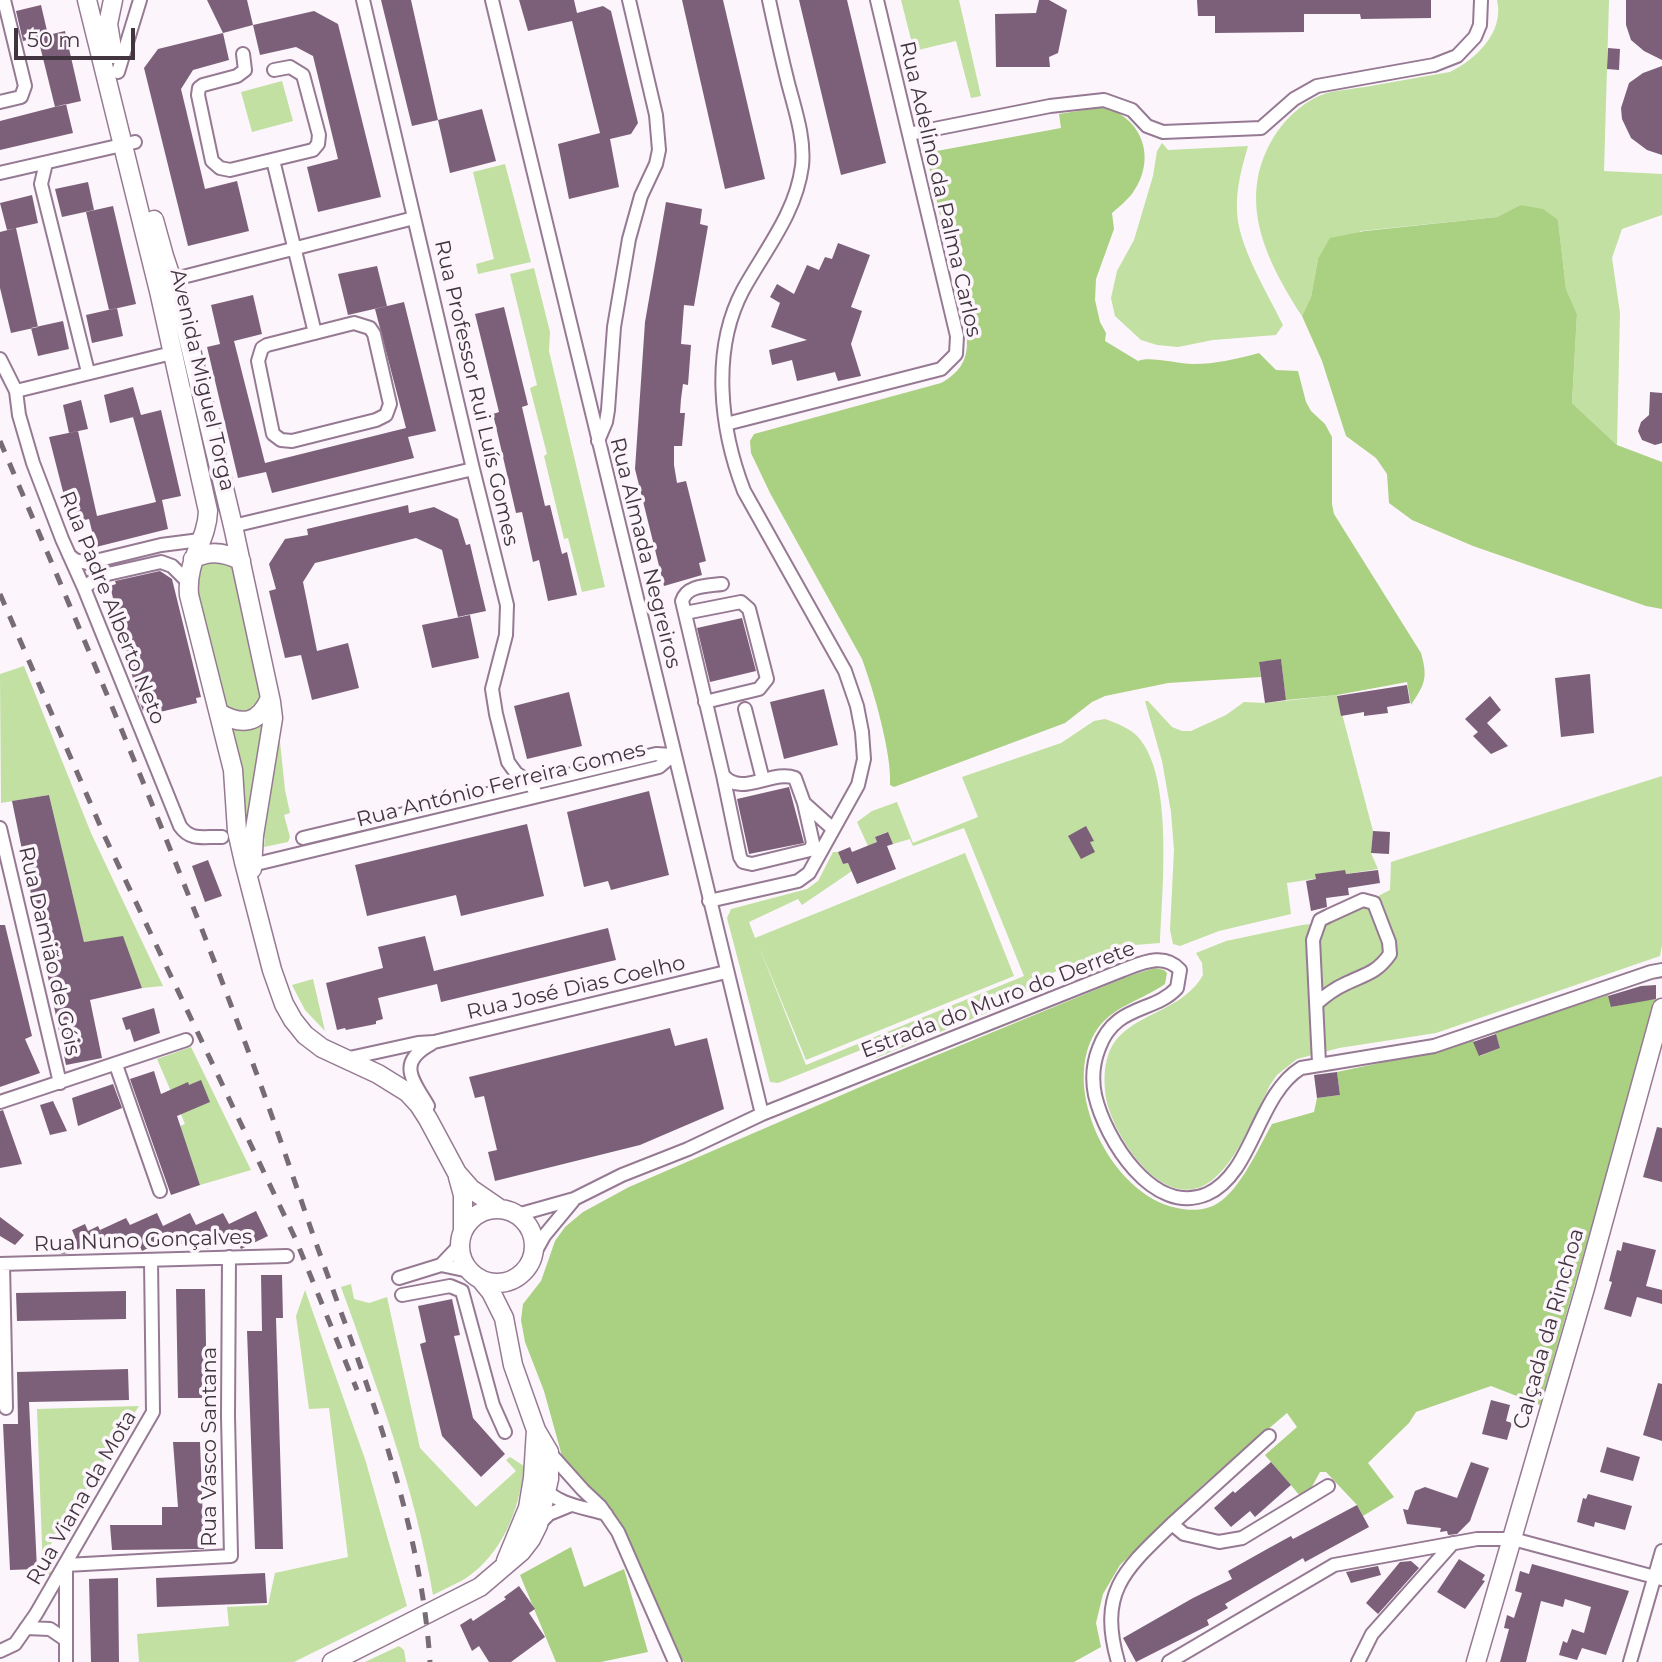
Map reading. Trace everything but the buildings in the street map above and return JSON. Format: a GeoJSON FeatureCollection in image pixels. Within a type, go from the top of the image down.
{"type":"FeatureCollection","features":[{"type":"Feature","properties":{"kind":"street"},"geometry":{"type":"LineString","coordinates":[[0,102],[21,97],[24,86],[4,0]]}},
{"type":"Feature","properties":{"kind":"street"},"geometry":{"type":"LineString","coordinates":[[88,0],[103,0]]}},
{"type":"Feature","properties":{"kind":"street","name":"Avenida Miguel Torga"},"geometry":{"type":"LineString","coordinates":[[88,0],[129,143],[180,304],[241,561],[270,698],[273,718],[254,835],[251,865],[253,893]]}},
{"type":"Feature","properties":{"kind":"street","name":"Avenida Miguel Torga"},"geometry":{"type":"LineString","coordinates":[[113,0],[108,24],[129,143],[208,511],[208,524],[193,559],[188,582],[193,612],[233,770],[237,831],[272,970],[284,1004],[305,1035],[342,1059],[378,1074],[407,1092],[419,1105],[457,1173],[463,1195],[462,1237]]}},
{"type":"Feature","properties":{"kind":"street"},"geometry":{"type":"LineString","coordinates":[[118,72],[140,0]]}},
{"type":"Feature","properties":{"kind":"street","name":"Rua Professor Rui Luís Gomes"},"geometry":{"type":"LineString","coordinates":[[363,0],[507,604],[506,635],[492,690],[496,714],[508,762],[534,790]]}},
{"type":"Feature","properties":{"kind":"street","name":"Rua Almada Negreiros"},"geometry":{"type":"LineString","coordinates":[[492,0],[761,1114]]}},
{"type":"Feature","properties":{"kind":"street"},"geometry":{"type":"LineString","coordinates":[[598,441],[606,422],[614,327],[629,239],[641,196],[656,164],[659,150],[656,115],[629,0]]}},
{"type":"Feature","properties":{"kind":"street"},"geometry":{"type":"LineString","coordinates":[[709,901],[802,879],[812,869],[853,795],[862,773],[863,743],[857,706],[845,671],[744,491],[726,424],[723,392],[724,351],[732,317],[743,290],[789,211],[802,165],[801,134],[769,0]]}},
{"type":"Feature","properties":{"kind":"street","name":"Rua Adelino da Palma Carlos"},"geometry":{"type":"LineString","coordinates":[[726,424],[942,369],[956,354],[957,336],[877,0]]}},
{"type":"Feature","properties":{"kind":"street"},"geometry":{"type":"LineString","coordinates":[[909,134],[1050,106],[1104,100],[1132,110],[1147,126],[1163,132],[1261,128],[1294,99],[1317,86],[1434,65],[1457,56],[1475,37],[1480,25],[1481,0]]}},
{"type":"Feature","properties":{"kind":"street"},"geometry":{"type":"LineString","coordinates":[[243,54],[245,70],[237,76],[204,85],[198,94],[212,161],[220,168],[230,170],[273,160],[313,150],[318,144],[319,135],[303,75],[290,67],[274,71]]}},
{"type":"Feature","properties":{"kind":"street"},"geometry":{"type":"LineString","coordinates":[[0,173],[129,143]]}},
{"type":"Feature","properties":{"kind":"street"},"geometry":{"type":"LineString","coordinates":[[273,160],[315,333]]}},
{"type":"Feature","properties":{"kind":"street"},"geometry":{"type":"LineString","coordinates":[[46,163],[41,184],[88,372]]}},
{"type":"Feature","properties":{"kind":"street"},"geometry":{"type":"LineString","coordinates":[[171,280],[414,218]]}},
{"type":"Feature","properties":{"kind":"street"},"geometry":{"type":"LineString","coordinates":[[354,323],[370,328],[374,334],[390,404],[386,415],[376,420],[292,441],[281,440],[273,434],[258,355],[267,345],[315,333],[354,323]]}},
{"type":"Feature","properties":{"kind":"street"},"geometry":{"type":"LineString","coordinates":[[16,391],[172,353]]}},
{"type":"Feature","properties":{"kind":"street","name":"Rua Padre Alberto Neto"},"geometry":{"type":"LineString","coordinates":[[0,359],[16,391],[19,415],[33,463],[180,826],[187,834],[200,839],[222,837]]}},
{"type":"Feature","properties":{"kind":"street"},"geometry":{"type":"LineString","coordinates":[[585,386],[609,390]]}},
{"type":"Feature","properties":{"kind":"street"},"geometry":{"type":"LineString","coordinates":[[233,526],[473,469]]}},
{"type":"Feature","properties":{"kind":"street"},"geometry":{"type":"LineString","coordinates":[[69,555],[75,560],[87,563],[161,545],[200,540]]}},
{"type":"Feature","properties":{"kind":"street"},"geometry":{"type":"LineString","coordinates":[[193,559],[201,554],[220,553],[241,561]]}},
{"type":"Feature","properties":{"kind":"street"},"geometry":{"type":"LineString","coordinates":[[84,587],[99,576],[161,562],[172,566],[188,582]]}},
{"type":"Feature","properties":{"kind":"street"},"geometry":{"type":"LineString","coordinates":[[722,584],[690,589],[682,601],[740,857],[743,862],[751,864],[810,850],[813,843],[795,778],[785,776],[740,785],[723,775]]}},
{"type":"Feature","properties":{"kind":"street"},"geometry":{"type":"LineString","coordinates":[[685,613],[741,602],[748,609],[767,679],[759,689],[705,702]]}},
{"type":"Feature","properties":{"kind":"street"},"geometry":{"type":"LineString","coordinates":[[219,712],[234,720],[252,719],[260,714],[270,698]]}},
{"type":"Feature","properties":{"kind":"street"},"geometry":{"type":"LineString","coordinates":[[745,709],[763,780]]}},
{"type":"Feature","properties":{"kind":"street","name":"Rua António Ferreira Gomes"},"geometry":{"type":"LineString","coordinates":[[251,865],[534,790],[656,754],[673,755]]}},
{"type":"Feature","properties":{"kind":"street","name":"Rua António Ferreira Gomes"},"geometry":{"type":"LineString","coordinates":[[303,838],[534,790]]}},
{"type":"Feature","properties":{"kind":"street"},"geometry":{"type":"LineString","coordinates":[[804,803],[833,829]]}},
{"type":"Feature","properties":{"kind":"street","name":"Rua Damião de Góis"},"geometry":{"type":"LineString","coordinates":[[0,828],[61,1083]]}},
{"type":"Feature","properties":{"kind":"street"},"geometry":{"type":"LineString","coordinates":[[1317,1003],[1346,983],[1382,966],[1390,954],[1389,942],[1374,903],[1363,900],[1321,920],[1313,940],[1319,1063]]}},
{"type":"Feature","properties":{"kind":"street","name":"Estrada do Muro do Derrete"},"geometry":{"type":"LineString","coordinates":[[761,1114],[1123,970],[1154,960],[1163,960],[1171,962],[1180,970],[1177,988],[1165,997],[1129,1013],[1108,1030],[1098,1048],[1094,1093],[1106,1126],[1134,1171],[1161,1191],[1190,1198],[1205,1195],[1222,1184],[1244,1153],[1279,1088],[1292,1073],[1301,1068],[1434,1046],[1662,970]]}},
{"type":"Feature","properties":{"kind":"street","name":"Rua José Dias Coelho"},"geometry":{"type":"LineString","coordinates":[[342,1059],[434,1042],[726,972]]}},
{"type":"Feature","properties":{"kind":"street","name":"Calçada da Rinchoa"},"geometry":{"type":"LineString","coordinates":[[1476,1662],[1619,1167],[1662,1008]]}},
{"type":"Feature","properties":{"kind":"street"},"geometry":{"type":"LineString","coordinates":[[0,1102],[186,1040]]}},
{"type":"Feature","properties":{"kind":"street"},"geometry":{"type":"LineString","coordinates":[[434,1042],[412,1059],[410,1074],[435,1119],[438,1137]]}},
{"type":"Feature","properties":{"kind":"street"},"geometry":{"type":"LineString","coordinates":[[116,1065],[160,1191]]}},
{"type":"Feature","properties":{"kind":"street"},"geometry":{"type":"LineString","coordinates":[[399,1278],[440,1265],[478,1214],[509,1212],[574,1199],[761,1114]]}},
{"type":"Feature","properties":{"kind":"street","name":"Avenida Miguel Torga"},"geometry":{"type":"LineString","coordinates":[[457,1173],[471,1189],[509,1212]]}},
{"type":"Feature","properties":{"kind":"street"},"geometry":{"type":"LineString","coordinates":[[504,1318],[513,1292],[530,1266],[544,1236],[574,1199]]}},
{"type":"Feature","properties":{"kind":"street"},"geometry":{"type":"LineString","coordinates":[[509,1212],[525,1221],[532,1230],[534,1254]]}},
{"type":"Feature","properties":{"kind":"street"},"geometry":{"type":"LineString","coordinates":[[462,1237],[465,1266],[491,1292],[504,1318],[513,1365],[536,1430],[540,1448],[541,1479],[547,1491],[553,1497],[572,1505],[607,1514]]}},
{"type":"Feature","properties":{"kind":"street","name":"Rua Nuno Gonçalves"},"geometry":{"type":"LineString","coordinates":[[1,1264],[287,1256]]}},
{"type":"Feature","properties":{"kind":"street","name":"Rua Vasco Santana"},"geometry":{"type":"LineString","coordinates":[[66,1565],[231,1556],[229,1257]]}},
{"type":"Feature","properties":{"kind":"street","name":"Rua Viana da Mota"},"geometry":{"type":"LineString","coordinates":[[0,1651],[15,1644],[26,1628],[66,1565],[153,1412],[151,1261]]}},
{"type":"Feature","properties":{"kind":"street"},"geometry":{"type":"LineString","coordinates":[[1,1264],[6,1408]]}},
{"type":"Feature","properties":{"kind":"street"},"geometry":{"type":"LineString","coordinates":[[440,1265],[499,1284],[511,1282],[522,1275]]}},
{"type":"Feature","properties":{"kind":"street"},"geometry":{"type":"LineString","coordinates":[[402,1295],[450,1286],[463,1291],[493,1405],[505,1432]]}},
{"type":"Feature","properties":{"kind":"street"},"geometry":{"type":"LineString","coordinates":[[536,1430],[549,1452],[607,1514],[618,1532],[675,1662]]}},
{"type":"Feature","properties":{"kind":"street"},"geometry":{"type":"LineString","coordinates":[[505,1564],[528,1508],[536,1430]]}},
{"type":"Feature","properties":{"kind":"street"},"geometry":{"type":"LineString","coordinates":[[1118,1662],[1112,1641],[1110,1609],[1121,1577],[1172,1524],[1269,1436]]}},
{"type":"Feature","properties":{"kind":"street"},"geometry":{"type":"LineString","coordinates":[[332,1662],[480,1587],[521,1552],[538,1525],[547,1491],[549,1452]]}},
{"type":"Feature","properties":{"kind":"street"},"geometry":{"type":"LineString","coordinates":[[1172,1524],[1184,1534],[1219,1542],[1242,1538],[1328,1486]]}},
{"type":"Feature","properties":{"kind":"street"},"geometry":{"type":"LineString","coordinates":[[538,1525],[549,1514],[572,1505]]}},
{"type":"Feature","properties":{"kind":"street"},"geometry":{"type":"LineString","coordinates":[[1169,1662],[1334,1564],[1453,1543],[1477,1539],[1513,1539],[1658,1578]]}},
{"type":"Feature","properties":{"kind":"street"},"geometry":{"type":"LineString","coordinates":[[1358,1662],[1372,1634],[1453,1543]]}},
{"type":"Feature","properties":{"kind":"street"},"geometry":{"type":"LineString","coordinates":[[1630,1662],[1658,1578],[1662,1551]]}},
{"type":"Feature","properties":{"kind":"street"},"geometry":{"type":"LineString","coordinates":[[66,1565],[66,1662]]}},
{"type":"Feature","properties":{"kind":"street"},"geometry":{"type":"LineString","coordinates":[[26,1628],[50,1629],[66,1640]]}},
{"type":"Feature","properties":{"kind":"green space"},"geometry":{"type":"Polygon","coordinates":[[[901,0],[959,0],[981,96],[971,98],[956,41],[914,51],[901,0]]]}},
{"type":"Feature","properties":{"kind":"green space"},"geometry":{"type":"Polygon","coordinates":[[[1497,0],[1609,0],[1604,171],[1662,174],[1662,215],[1622,229],[1612,258],[1620,313],[1617,445],[1572,403],[1577,314],[1566,289],[1558,220],[1520,205],[1497,217],[1361,231],[1318,259],[1311,297],[1302,316],[1266,250],[1256,203],[1258,180],[1264,156],[1287,120],[1306,103],[1327,93],[1450,72],[1460,67],[1486,44],[1492,34],[1497,23],[1497,0]]]}},
{"type":"Feature","properties":{"kind":"green space"},"geometry":{"type":"Polygon","coordinates":[[[282,81],[293,121],[252,132],[241,92],[282,81]]]}},
{"type":"Feature","properties":{"kind":"green space"},"geometry":{"type":"Polygon","coordinates":[[[1103,107],[1128,120],[1137,130],[1145,154],[1140,181],[1125,202],[1112,213],[1114,229],[1096,279],[1095,300],[1100,322],[1106,333],[1105,341],[1138,361],[1149,359],[1202,364],[1259,353],[1276,370],[1298,371],[1306,402],[1325,424],[1332,437],[1334,514],[1421,653],[1424,680],[1411,705],[1407,682],[1337,695],[1286,700],[1281,660],[1259,662],[1261,677],[1168,683],[1105,696],[1092,702],[1065,723],[894,787],[890,785],[885,739],[862,659],[770,493],[751,453],[750,441],[754,434],[941,383],[953,375],[961,366],[967,347],[959,301],[969,297],[950,213],[940,215],[926,153],[1061,128],[1059,114],[1103,107]]]}},
{"type":"Feature","properties":{"kind":"green space"},"geometry":{"type":"Polygon","coordinates":[[[1162,143],[1168,150],[1248,146],[1237,194],[1238,223],[1254,269],[1283,325],[1276,335],[1213,340],[1178,347],[1157,345],[1141,340],[1115,316],[1111,298],[1117,271],[1134,240],[1153,176],[1157,151],[1162,143]]]}},
{"type":"Feature","properties":{"kind":"green space"},"geometry":{"type":"Polygon","coordinates":[[[505,164],[531,262],[478,274],[476,264],[494,259],[473,172],[505,164]]]}},
{"type":"Feature","properties":{"kind":"green space"},"geometry":{"type":"Polygon","coordinates":[[[1520,205],[1543,209],[1558,220],[1566,289],[1577,314],[1572,403],[1617,445],[1662,462],[1662,609],[1646,606],[1473,546],[1412,520],[1389,503],[1387,474],[1376,458],[1346,436],[1322,361],[1302,316],[1311,297],[1318,259],[1330,238],[1365,231],[1497,217],[1520,205]]]}},
{"type":"Feature","properties":{"kind":"green space"},"geometry":{"type":"Polygon","coordinates":[[[534,268],[550,332],[549,351],[605,587],[582,592],[568,538],[564,539],[544,456],[547,454],[530,388],[537,385],[510,274],[534,268]]]}},
{"type":"Feature","properties":{"kind":"green space"},"geometry":{"type":"Polygon","coordinates":[[[206,561],[228,563],[234,568],[263,691],[261,702],[245,714],[226,708],[194,594],[198,568],[206,561]]]}},
{"type":"Feature","properties":{"kind":"green space"},"geometry":{"type":"Polygon","coordinates":[[[24,666],[91,833],[163,986],[142,988],[123,937],[84,942],[49,795],[1,803],[0,674],[24,666]]]}},
{"type":"Feature","properties":{"kind":"green space"},"geometry":{"type":"Polygon","coordinates":[[[1337,695],[1373,831],[1371,853],[1378,869],[1287,883],[1291,914],[1219,931],[1180,946],[1173,944],[1170,930],[1174,850],[1171,812],[1162,761],[1145,701],[1172,727],[1191,731],[1226,715],[1244,702],[1265,703],[1337,695]]]}},
{"type":"Feature","properties":{"kind":"green space"},"geometry":{"type":"Polygon","coordinates":[[[1105,719],[1127,728],[1138,737],[1149,755],[1157,778],[1163,836],[1160,943],[1122,946],[1047,975],[1040,980],[1041,986],[1005,1000],[1006,1005],[876,1058],[871,1046],[778,1083],[770,1082],[727,918],[731,909],[807,889],[818,881],[833,852],[838,852],[843,864],[848,863],[852,871],[802,905],[798,899],[749,922],[755,938],[965,853],[1014,976],[806,1060],[758,944],[806,1065],[1024,976],[964,828],[913,846],[910,839],[893,844],[887,832],[875,837],[877,842],[868,846],[857,822],[872,811],[897,802],[913,843],[978,817],[962,777],[1061,743],[1094,721],[1105,719]]]}},
{"type":"Feature","properties":{"kind":"green space"},"geometry":{"type":"Polygon","coordinates":[[[268,720],[250,831],[245,832],[229,729],[247,730],[268,720]]]}},
{"type":"Feature","properties":{"kind":"green space"},"geometry":{"type":"Polygon","coordinates":[[[279,732],[290,813],[284,815],[290,837],[288,842],[264,847],[265,838],[259,836],[279,732]]]}},
{"type":"Feature","properties":{"kind":"green space"},"geometry":{"type":"Polygon","coordinates":[[[1662,776],[1660,956],[1436,1033],[1339,1048],[1297,1059],[1277,1075],[1270,1085],[1245,1137],[1229,1162],[1211,1181],[1194,1189],[1177,1189],[1161,1181],[1132,1153],[1112,1119],[1107,1103],[1104,1080],[1108,1056],[1125,1031],[1180,999],[1193,988],[1203,975],[1202,963],[1196,953],[1226,941],[1327,922],[1390,890],[1391,862],[1662,776]]]}},
{"type":"Feature","properties":{"kind":"green space"},"geometry":{"type":"Polygon","coordinates":[[[1155,968],[1167,973],[1165,984],[1121,1008],[1098,1028],[1087,1052],[1084,1079],[1088,1107],[1097,1135],[1112,1161],[1131,1183],[1153,1199],[1187,1210],[1208,1208],[1226,1197],[1248,1167],[1272,1124],[1314,1112],[1317,1098],[1340,1095],[1337,1072],[1423,1054],[1473,1040],[1480,1056],[1500,1048],[1495,1032],[1608,995],[1612,1007],[1657,999],[1540,1405],[1491,1386],[1416,1412],[1409,1423],[1368,1463],[1394,1497],[1363,1516],[1357,1505],[1326,1472],[1320,1472],[1309,1492],[1301,1497],[1265,1455],[1297,1427],[1287,1413],[1204,1484],[1120,1565],[1103,1594],[1096,1623],[1101,1647],[1074,1662],[684,1662],[668,1635],[623,1529],[562,1456],[544,1391],[525,1342],[521,1320],[523,1304],[541,1281],[555,1241],[565,1227],[583,1212],[629,1187],[874,1081],[1129,976],[1155,968]]]}},
{"type":"Feature","properties":{"kind":"green space"},"geometry":{"type":"Polygon","coordinates":[[[313,979],[325,1031],[305,1010],[292,985],[313,979]]]}},
{"type":"Feature","properties":{"kind":"green space"},"geometry":{"type":"Polygon","coordinates":[[[191,1047],[251,1170],[200,1185],[180,1126],[185,1124],[157,1059],[191,1047]]]}},
{"type":"Feature","properties":{"kind":"green space"},"geometry":{"type":"Polygon","coordinates":[[[351,1284],[354,1299],[369,1303],[387,1297],[420,1448],[476,1507],[516,1471],[506,1460],[510,1457],[524,1466],[513,1515],[498,1545],[477,1570],[433,1595],[405,1477],[341,1287],[351,1284]]]}},
{"type":"Feature","properties":{"kind":"green space"},"geometry":{"type":"Polygon","coordinates":[[[305,1290],[365,1459],[407,1606],[294,1662],[139,1662],[137,1634],[229,1626],[227,1607],[268,1605],[275,1573],[348,1557],[329,1408],[309,1409],[296,1316],[305,1290]]]}},
{"type":"Feature","properties":{"kind":"green space"},"geometry":{"type":"Polygon","coordinates":[[[139,1406],[49,1547],[51,1576],[43,1572],[37,1409],[139,1406]]]}},
{"type":"Feature","properties":{"kind":"green space"},"geometry":{"type":"Polygon","coordinates":[[[571,1547],[584,1587],[624,1569],[648,1652],[601,1662],[556,1662],[520,1575],[571,1547]]]}},
{"type":"Feature","properties":{"kind":"green space"},"geometry":{"type":"Polygon","coordinates":[[[399,1646],[404,1650],[406,1662],[365,1662],[399,1646]]]}},
{"type":"Feature","properties":{"kind":"railway"},"geometry":{"type":"LineString","coordinates":[[0,441],[187,893],[255,1068],[368,1388],[386,1442],[414,1550],[430,1662]]}},
{"type":"Feature","properties":{"kind":"railway"},"geometry":{"type":"LineString","coordinates":[[0,594],[105,837],[296,1240],[357,1390]]}}]}
